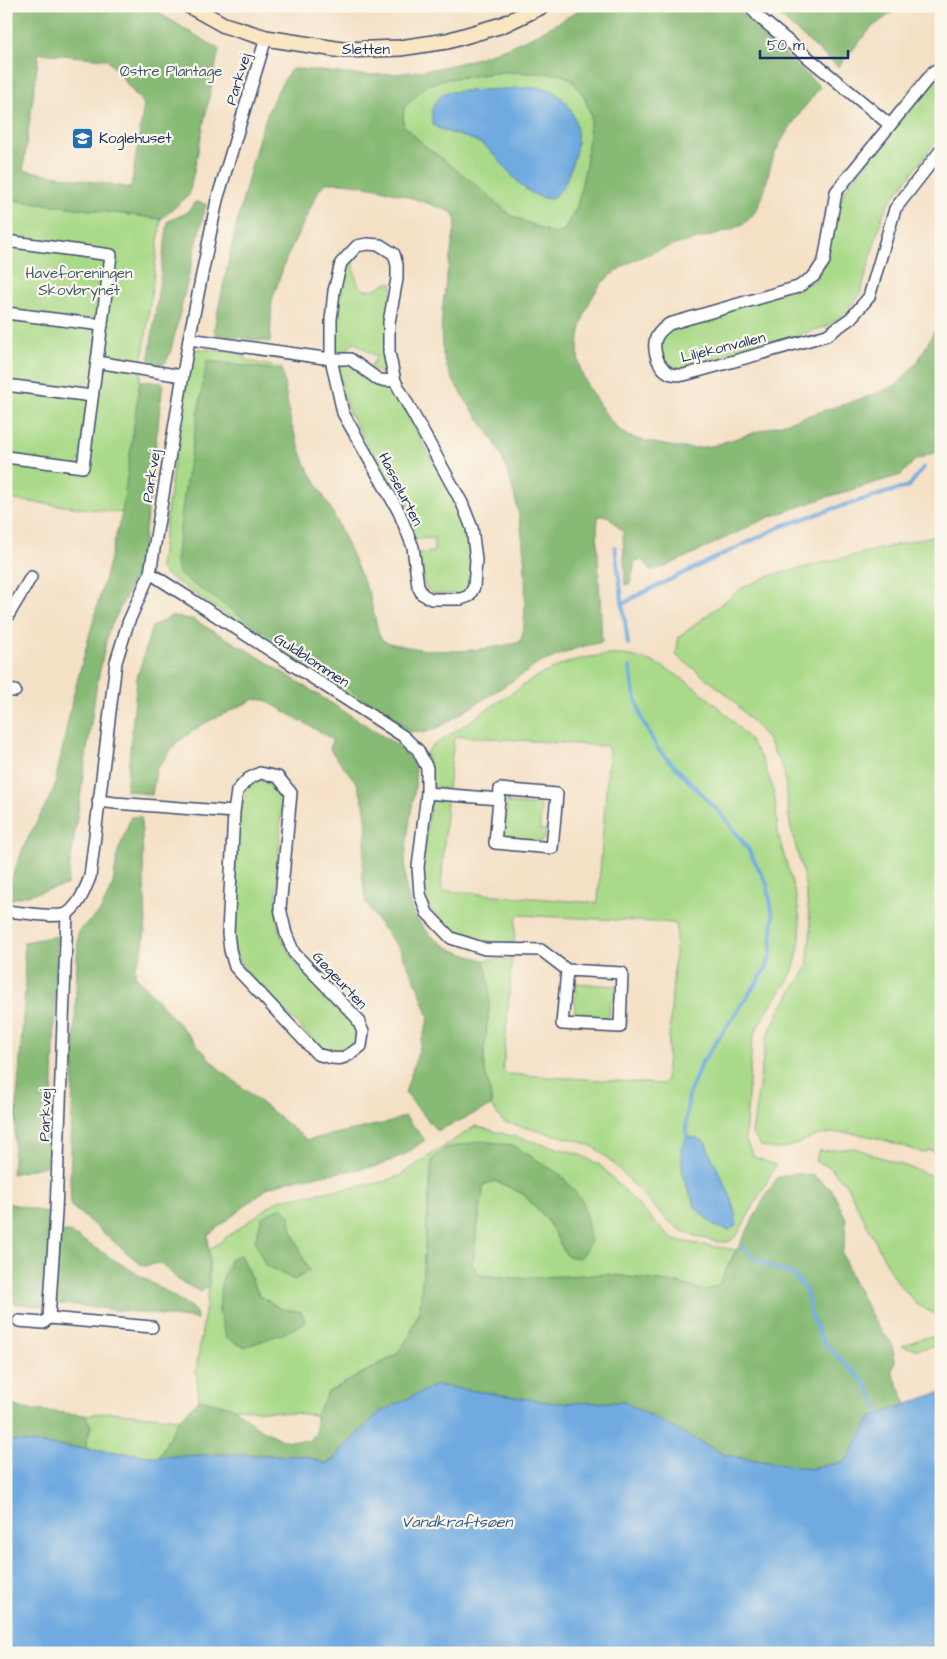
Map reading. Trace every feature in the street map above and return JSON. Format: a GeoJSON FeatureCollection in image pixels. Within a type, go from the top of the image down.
{"type":"FeatureCollection","features":[{"type":"Feature","properties":{"kind":"street","name":"Sletten"},"geometry":{"type":"LineString","coordinates":[[190,6],[224,25],[266,38],[342,50],[400,48],[447,40],[502,25],[542,6]]}},
{"type":"Feature","properties":{"kind":"street"},"geometry":{"type":"LineString","coordinates":[[749,6],[760,18],[890,125]]}},
{"type":"Feature","properties":{"kind":"street","name":"Parkvej"},"geometry":{"type":"LineString","coordinates":[[49,1318],[56,1212],[67,914],[81,900],[90,876],[116,662],[128,623],[150,573],[182,376],[218,200],[266,38]]}},
{"type":"Feature","properties":{"kind":"street","name":"Liljekonvallen"},"geometry":{"type":"LineString","coordinates":[[941,69],[934,72],[836,192],[824,261],[814,276],[798,287],[669,324],[660,331],[656,338],[655,349],[660,365],[670,374],[684,375],[827,335],[851,318],[869,296],[895,209],[941,150]]}},
{"type":"Feature","properties":{"kind":"street"},"geometry":{"type":"LineString","coordinates":[[6,241],[111,255],[83,467],[6,457]]}},
{"type":"Feature","properties":{"kind":"street","name":"Hasselurten"},"geometry":{"type":"LineString","coordinates":[[380,245],[394,254],[397,265],[397,279],[389,322],[389,352],[395,381],[462,503],[472,528],[476,560],[474,587],[469,596],[461,599],[430,598],[422,594],[418,586],[412,547],[400,512],[344,413],[332,359],[331,320],[334,291],[341,263],[357,246],[380,245]]}},
{"type":"Feature","properties":{"kind":"street"},"geometry":{"type":"LineString","coordinates":[[6,313],[102,325]]}},
{"type":"Feature","properties":{"kind":"street"},"geometry":{"type":"LineString","coordinates":[[189,339],[332,359],[350,359],[379,380],[395,381]]}},
{"type":"Feature","properties":{"kind":"street"},"geometry":{"type":"LineString","coordinates":[[97,362],[182,376]]}},
{"type":"Feature","properties":{"kind":"street"},"geometry":{"type":"LineString","coordinates":[[6,386],[92,396]]}},
{"type":"Feature","properties":{"kind":"street","name":"Guldblommen"},"geometry":{"type":"LineString","coordinates":[[150,573],[403,736],[418,750],[427,768],[427,793],[418,867],[420,894],[427,913],[451,938],[485,949],[541,950],[566,970]]}},
{"type":"Feature","properties":{"kind":"street"},"geometry":{"type":"LineString","coordinates":[[6,619],[31,577]]}},
{"type":"Feature","properties":{"kind":"street","name":"Gøgeurten"},"geometry":{"type":"LineString","coordinates":[[260,773],[278,777],[291,793],[280,908],[286,934],[294,953],[357,1018],[363,1032],[361,1046],[348,1057],[333,1059],[317,1054],[236,967],[230,950],[228,934],[234,812],[237,791],[248,779],[260,773]]}},
{"type":"Feature","properties":{"kind":"street"},"geometry":{"type":"LineString","coordinates":[[500,789],[557,794],[552,848],[495,844],[499,799],[500,789]]}},
{"type":"Feature","properties":{"kind":"street"},"geometry":{"type":"LineString","coordinates":[[427,793],[499,799]]}},
{"type":"Feature","properties":{"kind":"street"},"geometry":{"type":"LineString","coordinates":[[98,801],[234,812]]}},
{"type":"Feature","properties":{"kind":"street"},"geometry":{"type":"LineString","coordinates":[[6,911],[49,916],[67,914]]}},
{"type":"Feature","properties":{"kind":"street"},"geometry":{"type":"LineString","coordinates":[[566,970],[622,973],[620,1027],[562,1024],[566,970]]}},
{"type":"Feature","properties":{"kind":"street"},"geometry":{"type":"LineString","coordinates":[[19,1321],[42,1323],[49,1318],[152,1327]]}},
{"type":"Feature","properties":{"kind":"green space","name":"Østre Plantage"},"geometry":{"type":"Polygon","coordinates":[[[6,6],[153,6],[164,16],[219,49],[189,195],[161,219],[6,199],[6,6]],[[39,53],[23,170],[131,188],[144,105],[107,59],[39,53]]]}},
{"type":"Feature","properties":{"kind":"green space"},"geometry":{"type":"Polygon","coordinates":[[[585,6],[733,6],[820,87],[781,141],[773,158],[760,203],[745,223],[728,230],[652,252],[616,271],[598,288],[582,322],[579,335],[579,360],[587,385],[612,422],[626,435],[646,441],[685,448],[712,446],[873,395],[898,384],[918,361],[941,319],[941,454],[936,452],[915,460],[901,475],[827,497],[767,518],[665,567],[651,570],[643,560],[635,561],[630,584],[625,585],[623,532],[608,516],[598,516],[597,535],[602,642],[577,648],[540,663],[440,727],[424,733],[411,731],[180,575],[176,561],[184,494],[207,361],[282,371],[291,424],[305,463],[332,511],[360,573],[369,594],[379,635],[383,641],[417,649],[452,651],[503,646],[520,642],[524,619],[525,566],[517,505],[512,486],[506,467],[492,438],[455,384],[445,361],[442,347],[442,312],[456,221],[452,212],[406,196],[374,188],[342,183],[326,183],[319,190],[286,259],[272,300],[270,342],[216,334],[214,329],[239,216],[264,122],[276,94],[292,69],[368,75],[398,74],[426,70],[482,57],[508,47],[560,22],[585,6]],[[503,72],[441,80],[426,86],[404,108],[403,124],[425,146],[475,184],[512,216],[554,234],[563,232],[577,207],[586,165],[591,116],[584,96],[571,79],[560,74],[503,72]]]}},
{"type":"Feature","properties":{"kind":"green space"},"geometry":{"type":"Polygon","coordinates":[[[768,6],[901,6],[872,27],[838,67],[768,6]]]}},
{"type":"Feature","properties":{"kind":"green space"},"geometry":{"type":"Polygon","coordinates":[[[503,72],[560,74],[571,79],[584,96],[591,116],[586,165],[577,207],[564,231],[554,234],[512,216],[475,184],[425,146],[402,124],[404,108],[426,86],[441,80],[503,72]]]}},
{"type":"Feature","properties":{"kind":"green space"},"geometry":{"type":"Polygon","coordinates":[[[939,74],[941,74],[941,135],[888,204],[882,217],[860,295],[848,309],[825,327],[683,368],[667,363],[660,352],[660,346],[666,333],[673,328],[815,281],[844,191],[939,74]]]}},
{"type":"Feature","properties":{"kind":"green space","name":"Haveforeningen Skovbrynet"},"geometry":{"type":"Polygon","coordinates":[[[6,199],[161,219],[123,513],[6,499],[6,199]]]}},
{"type":"Feature","properties":{"kind":"green space"},"geometry":{"type":"Polygon","coordinates":[[[195,202],[206,204],[170,354],[165,363],[155,365],[149,359],[168,221],[187,213],[195,202]]]}},
{"type":"Feature","properties":{"kind":"green space"},"geometry":{"type":"Polygon","coordinates":[[[352,256],[356,279],[362,288],[367,290],[374,289],[392,283],[389,375],[386,377],[370,367],[377,357],[354,342],[348,349],[347,354],[339,353],[335,350],[335,314],[338,289],[346,266],[352,256]]]}},
{"type":"Feature","properties":{"kind":"green space"},"geometry":{"type":"Polygon","coordinates":[[[196,349],[244,354],[247,361],[282,368],[282,371],[207,361],[374,704],[411,731],[408,735],[165,574],[160,568],[182,397],[191,353],[196,349]]]}},
{"type":"Feature","properties":{"kind":"green space"},"geometry":{"type":"Polygon","coordinates":[[[349,363],[369,379],[393,389],[451,493],[463,522],[471,562],[470,583],[468,589],[461,594],[434,594],[426,588],[422,577],[419,553],[434,552],[434,538],[415,539],[404,510],[349,412],[342,392],[338,367],[339,364],[349,363]]]}},
{"type":"Feature","properties":{"kind":"green space"},"geometry":{"type":"Polygon","coordinates":[[[140,381],[163,383],[141,564],[108,633],[97,683],[67,885],[11,899],[12,877],[25,844],[54,789],[73,697],[122,513],[140,381]]]}},
{"type":"Feature","properties":{"kind":"green space"},"geometry":{"type":"Polygon","coordinates":[[[941,534],[941,1153],[930,1150],[923,1153],[887,1141],[850,1133],[819,1135],[783,1148],[774,1149],[761,1146],[752,1134],[766,1038],[780,1010],[807,968],[811,929],[804,877],[790,825],[784,771],[766,737],[728,695],[676,655],[679,637],[742,588],[769,576],[941,534]]]}},
{"type":"Feature","properties":{"kind":"green space"},"geometry":{"type":"Polygon","coordinates":[[[171,616],[192,619],[254,654],[400,747],[411,760],[416,780],[405,860],[408,898],[415,915],[427,931],[444,945],[463,954],[483,960],[487,973],[490,999],[484,1064],[491,1106],[437,1131],[405,1093],[429,1018],[419,989],[401,951],[366,903],[362,872],[367,825],[364,804],[357,783],[330,750],[332,739],[265,700],[255,699],[203,724],[176,743],[156,770],[152,795],[126,790],[137,678],[152,627],[171,616]]]}},
{"type":"Feature","properties":{"kind":"green space"},"geometry":{"type":"Polygon","coordinates":[[[606,655],[634,657],[650,661],[680,677],[729,717],[754,746],[762,760],[773,790],[779,836],[799,912],[799,942],[793,970],[763,1017],[752,1042],[745,1139],[754,1157],[776,1165],[738,1234],[727,1242],[717,1242],[681,1230],[666,1219],[613,1163],[594,1147],[579,1141],[503,1122],[491,1106],[484,1064],[490,999],[487,973],[483,960],[512,959],[503,1071],[506,1074],[662,1084],[666,1080],[677,926],[673,923],[520,915],[516,918],[514,944],[484,942],[449,931],[430,908],[420,874],[431,801],[447,799],[441,888],[445,891],[597,903],[609,751],[607,746],[458,736],[454,738],[448,789],[436,788],[431,783],[426,753],[430,748],[534,678],[561,665],[584,658],[606,655]],[[705,1142],[683,1177],[696,1208],[716,1227],[712,1159],[705,1142]]]}},
{"type":"Feature","properties":{"kind":"green space"},"geometry":{"type":"Polygon","coordinates":[[[255,780],[272,784],[282,797],[276,910],[286,946],[304,973],[353,1023],[355,1031],[352,1043],[349,1048],[338,1053],[324,1051],[247,974],[236,954],[232,939],[239,801],[242,791],[255,780]]]}},
{"type":"Feature","properties":{"kind":"green space"},"geometry":{"type":"Polygon","coordinates":[[[508,795],[508,803],[541,806],[540,830],[546,830],[545,838],[539,842],[505,840],[500,834],[501,827],[505,826],[507,807],[502,806],[503,799],[508,795]]]}},
{"type":"Feature","properties":{"kind":"green space"},"geometry":{"type":"Polygon","coordinates":[[[131,817],[141,817],[146,922],[142,953],[135,967],[135,975],[217,1067],[307,1140],[391,1122],[405,1116],[425,1140],[407,1153],[378,1166],[292,1180],[269,1187],[208,1235],[209,1285],[201,1292],[178,1280],[161,1263],[143,1266],[71,1206],[70,1179],[78,931],[100,912],[113,884],[118,852],[131,817]]]}},
{"type":"Feature","properties":{"kind":"green space"},"geometry":{"type":"Polygon","coordinates":[[[57,936],[51,1148],[45,1166],[12,1174],[25,989],[24,942],[57,936]]]}},
{"type":"Feature","properties":{"kind":"green space"},"geometry":{"type":"Polygon","coordinates":[[[576,983],[616,986],[615,1002],[610,1001],[609,1016],[605,1019],[590,1018],[590,1023],[574,1022],[576,983]]]}},
{"type":"Feature","properties":{"kind":"green space"},"geometry":{"type":"Polygon","coordinates":[[[475,1126],[579,1154],[600,1165],[661,1229],[674,1240],[736,1250],[718,1286],[704,1291],[677,1283],[512,1278],[479,1275],[472,1264],[484,1184],[496,1181],[523,1194],[546,1218],[567,1256],[580,1258],[583,1202],[446,1148],[432,1160],[420,1307],[410,1335],[396,1355],[330,1391],[316,1415],[234,1408],[199,1399],[196,1371],[209,1285],[209,1250],[278,1200],[379,1183],[399,1176],[475,1126]],[[240,1255],[219,1311],[301,1312],[279,1308],[259,1295],[240,1255]]]}},
{"type":"Feature","properties":{"kind":"green space"},"geometry":{"type":"Polygon","coordinates":[[[481,1141],[513,1145],[561,1175],[583,1202],[591,1241],[580,1258],[567,1256],[546,1218],[523,1194],[496,1181],[484,1184],[472,1264],[479,1275],[512,1278],[607,1274],[677,1283],[705,1291],[718,1285],[777,1178],[794,1173],[814,1176],[832,1190],[846,1219],[845,1241],[842,1253],[852,1279],[877,1326],[891,1342],[895,1360],[892,1372],[907,1404],[871,1418],[846,1461],[810,1469],[725,1455],[623,1402],[555,1403],[436,1385],[340,1451],[335,1459],[325,1464],[307,1456],[223,1454],[159,1457],[179,1419],[199,1399],[234,1408],[259,1428],[282,1440],[309,1441],[316,1433],[316,1415],[328,1392],[396,1355],[410,1335],[420,1307],[432,1160],[446,1148],[481,1141]]]}},
{"type":"Feature","properties":{"kind":"green space"},"geometry":{"type":"Polygon","coordinates":[[[855,1148],[941,1179],[941,1317],[917,1305],[893,1276],[847,1186],[830,1167],[815,1161],[819,1151],[855,1148]]]}},
{"type":"Feature","properties":{"kind":"green space"},"geometry":{"type":"Polygon","coordinates":[[[8,1203],[48,1213],[52,1217],[46,1307],[6,1302],[6,1209],[8,1203]]]}},
{"type":"Feature","properties":{"kind":"green space"},"geometry":{"type":"Polygon","coordinates":[[[282,1207],[290,1216],[291,1228],[309,1271],[294,1280],[265,1265],[255,1241],[262,1217],[282,1207]]]}},
{"type":"Feature","properties":{"kind":"green space"},"geometry":{"type":"Polygon","coordinates":[[[59,1232],[69,1232],[191,1307],[196,1313],[197,1319],[54,1303],[59,1232]]]}},
{"type":"Feature","properties":{"kind":"green space"},"geometry":{"type":"Polygon","coordinates":[[[240,1255],[259,1295],[279,1308],[301,1312],[306,1322],[285,1333],[244,1347],[226,1338],[219,1312],[221,1283],[231,1258],[240,1255]]]}},
{"type":"Feature","properties":{"kind":"green space"},"geometry":{"type":"Polygon","coordinates":[[[941,1335],[941,1346],[917,1349],[901,1346],[923,1338],[941,1335]]]}},
{"type":"Feature","properties":{"kind":"green space"},"geometry":{"type":"Polygon","coordinates":[[[6,1402],[24,1409],[85,1415],[91,1426],[85,1448],[6,1440],[6,1402]]]}},
{"type":"Feature","properties":{"kind":"green space"},"geometry":{"type":"Polygon","coordinates":[[[110,1412],[179,1419],[159,1457],[85,1448],[91,1426],[85,1415],[110,1412]]]}},
{"type":"Feature","properties":{"kind":"water"},"geometry":{"type":"Polygon","coordinates":[[[540,87],[549,89],[563,99],[572,114],[577,131],[576,152],[567,179],[561,190],[551,199],[540,197],[522,186],[483,145],[433,125],[432,110],[439,98],[447,92],[540,87]]]}},
{"type":"Feature","properties":{"kind":"water"},"geometry":{"type":"Polygon","coordinates":[[[687,1137],[698,1138],[705,1142],[725,1183],[733,1205],[736,1226],[729,1230],[716,1227],[696,1208],[683,1177],[681,1149],[687,1137]]]}},
{"type":"Feature","properties":{"kind":"water","name":"Vandkraftsøen"},"geometry":{"type":"Polygon","coordinates":[[[436,1385],[555,1403],[624,1402],[725,1455],[810,1469],[846,1461],[871,1418],[941,1393],[941,1653],[6,1653],[6,1440],[159,1457],[223,1454],[307,1456],[325,1464],[335,1459],[340,1451],[380,1412],[436,1385]]]}},
{"type":"Feature","properties":{"kind":"waterway"},"geometry":{"type":"LineString","coordinates":[[623,604],[782,526],[909,486],[924,467]]}},
{"type":"Feature","properties":{"kind":"waterway"},"geometry":{"type":"LineString","coordinates":[[615,547],[628,644]]}},
{"type":"Feature","properties":{"kind":"waterway"},"geometry":{"type":"LineString","coordinates":[[630,667],[633,688],[642,720],[658,749],[725,818],[748,849],[767,884],[773,916],[771,954],[766,969],[701,1064],[689,1094],[686,1121],[687,1137]]}},
{"type":"Feature","properties":{"kind":"waterway"},"geometry":{"type":"LineString","coordinates":[[742,1246],[751,1256],[769,1266],[794,1275],[806,1291],[812,1319],[825,1344],[867,1385],[880,1414]]}},
{"type":"Feature","properties":{"kind":"place","name":"Koglehuset"},"geometry":{"type":"Point","coordinates":[83,138]}}]}
